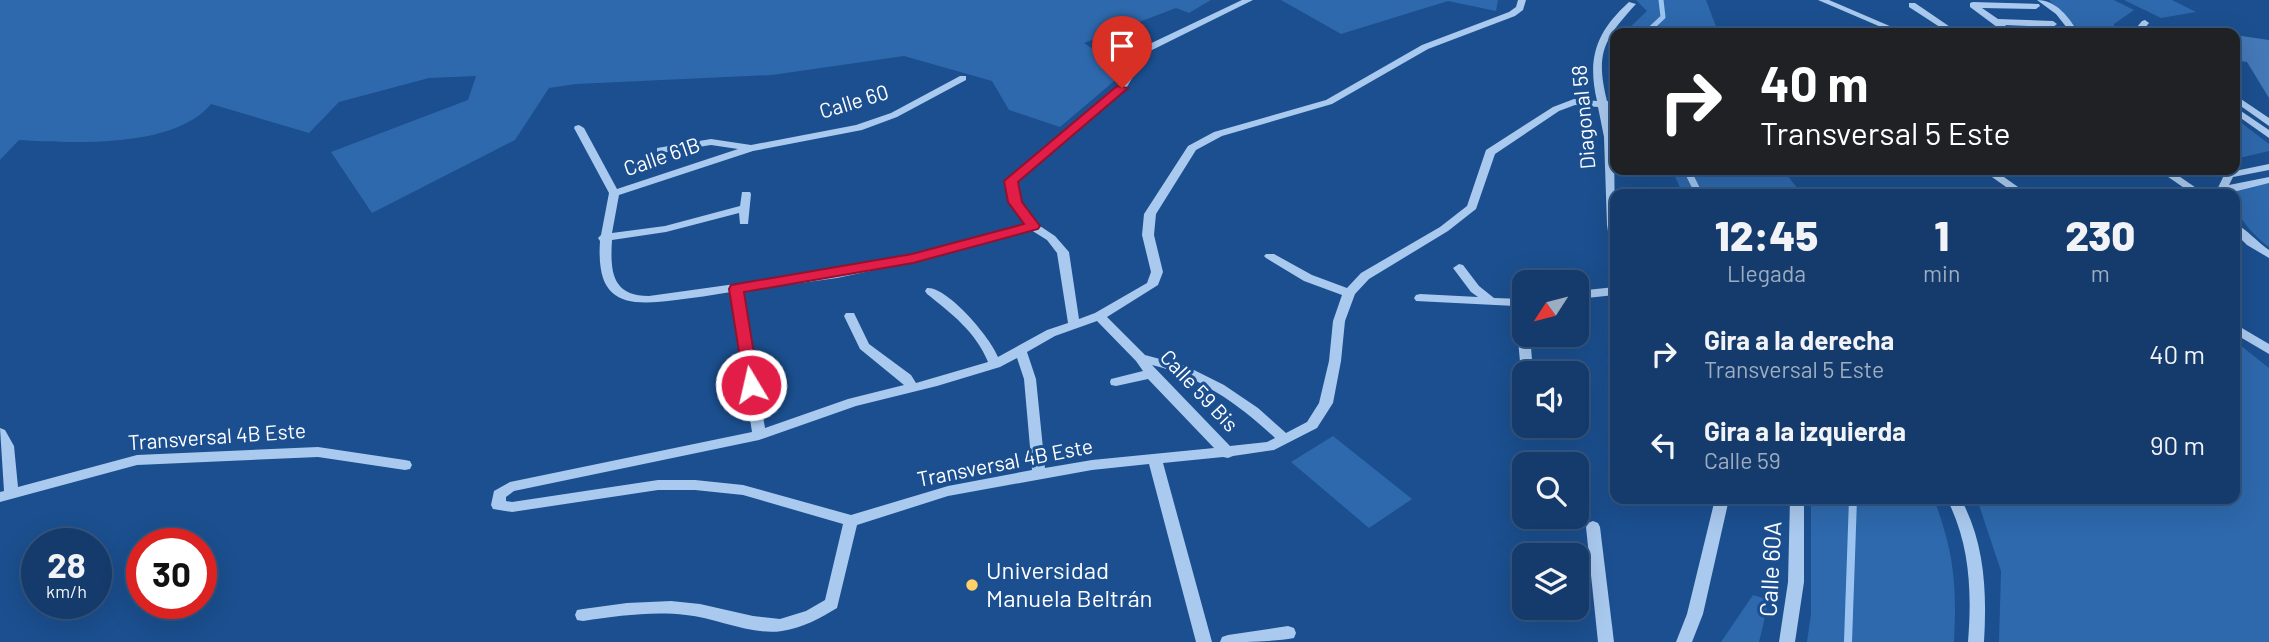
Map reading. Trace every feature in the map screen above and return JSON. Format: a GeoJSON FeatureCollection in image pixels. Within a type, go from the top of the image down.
{"type":"FeatureCollection","features":[{"type":"Feature","properties":{"kind":"street"},"geometry":{"type":"LineString","coordinates":[[1074,323],[1063,252],[1052,238],[1033,226],[1015,202],[1011,181],[1122,88],[1144,50],[1249,0]]}},
{"type":"Feature","properties":{"kind":"street"},"geometry":{"type":"LineString","coordinates":[[583,615],[630,607],[699,610],[769,628],[806,620],[832,604],[851,522],[743,490],[695,485],[658,485],[512,507],[498,505],[497,500],[510,487],[759,435],[853,402],[995,364],[1074,323],[1099,316],[1152,285],[1157,272],[1149,235],[1150,214],[1192,148],[1218,134],[1329,102],[1425,47],[1512,14],[1520,8],[1522,0]]}},
{"type":"Feature","properties":{"kind":"street"},"geometry":{"type":"LineString","coordinates":[[1825,0],[1890,28]]}},
{"type":"Feature","properties":{"kind":"street"},"geometry":{"type":"LineString","coordinates":[[2003,28],[1973,5],[2038,3],[2059,12],[2071,28]]}},
{"type":"Feature","properties":{"kind":"street","name":"Diagonal 58"},"geometry":{"type":"LineString","coordinates":[[1611,28],[1618,16],[1632,4]]}},
{"type":"Feature","properties":{"kind":"street"},"geometry":{"type":"LineString","coordinates":[[1912,5],[1947,28]]}},
{"type":"Feature","properties":{"kind":"street"},"geometry":{"type":"LineString","coordinates":[[1994,22],[2053,24]]}},
{"type":"Feature","properties":{"kind":"street"},"geometry":{"type":"LineString","coordinates":[[2140,28],[2145,23]]}},
{"type":"Feature","properties":{"kind":"street","name":"Diagonal 58"},"geometry":{"type":"LineString","coordinates":[[1610,29],[1600,46],[1597,61],[1601,106],[1609,138],[1610,218]]}},
{"type":"Feature","properties":{"kind":"street","name":"Calle 60"},"geometry":{"type":"LineString","coordinates":[[751,148],[858,128],[894,115],[963,78]]}},
{"type":"Feature","properties":{"kind":"street"},"geometry":{"type":"LineString","coordinates":[[1270,256],[1308,278],[1349,293],[1365,276],[1444,229],[1472,207],[1490,152],[1556,109],[1582,101],[1610,105]]}},
{"type":"Feature","properties":{"kind":"street"},"geometry":{"type":"LineString","coordinates":[[2240,102],[2269,123]]}},
{"type":"Feature","properties":{"kind":"street"},"geometry":{"type":"LineString","coordinates":[[2240,114],[2269,135]]}},
{"type":"Feature","properties":{"kind":"street"},"geometry":{"type":"LineString","coordinates":[[579,128],[614,193]]}},
{"type":"Feature","properties":{"kind":"street"},"geometry":{"type":"LineString","coordinates":[[661,149],[711,142],[751,148]]}},
{"type":"Feature","properties":{"kind":"street","name":"Calle 61B"},"geometry":{"type":"LineString","coordinates":[[628,299],[617,292],[610,281],[604,238],[614,193],[751,148]]}},
{"type":"Feature","properties":{"kind":"street"},"geometry":{"type":"LineString","coordinates":[[2240,173],[2269,167]]}},
{"type":"Feature","properties":{"kind":"street"},"geometry":{"type":"LineString","coordinates":[[1994,175],[2016,189]]}},
{"type":"Feature","properties":{"kind":"street"},"geometry":{"type":"LineString","coordinates":[[2171,175],[2192,189]]}},
{"type":"Feature","properties":{"kind":"street"},"geometry":{"type":"LineString","coordinates":[[2233,189],[2269,180]]}},
{"type":"Feature","properties":{"kind":"street"},"geometry":{"type":"LineString","coordinates":[[744,222],[746,194]]}},
{"type":"Feature","properties":{"kind":"street"},"geometry":{"type":"LineString","coordinates":[[604,238],[666,229],[744,208]]}},
{"type":"Feature","properties":{"kind":"street"},"geometry":{"type":"LineString","coordinates":[[628,299],[649,300],[736,289],[913,258],[1033,226]]}},
{"type":"Feature","properties":{"kind":"street"},"geometry":{"type":"LineString","coordinates":[[2240,232],[2250,243],[2269,255]]}},
{"type":"Feature","properties":{"kind":"street"},"geometry":{"type":"LineString","coordinates":[[1459,268],[1475,289],[1489,299]]}},
{"type":"Feature","properties":{"kind":"street"},"geometry":{"type":"LineString","coordinates":[[736,289],[759,435]]}},
{"type":"Feature","properties":{"kind":"street"},"geometry":{"type":"LineString","coordinates":[[931,291],[969,321],[991,351],[995,364]]}},
{"type":"Feature","properties":{"kind":"street"},"geometry":{"type":"LineString","coordinates":[[1589,294],[1610,292]]}},
{"type":"Feature","properties":{"kind":"street","name":"Transversal 4B Este"},"geometry":{"type":"LineString","coordinates":[[851,522],[948,491],[1092,465],[1269,447],[1285,440],[1312,425],[1326,403],[1335,362],[1339,321],[1349,293]]}},
{"type":"Feature","properties":{"kind":"street"},"geometry":{"type":"LineString","coordinates":[[1420,298],[1512,302]]}},
{"type":"Feature","properties":{"kind":"street"},"geometry":{"type":"LineString","coordinates":[[850,316],[864,346],[906,378],[912,387]]}},
{"type":"Feature","properties":{"kind":"street","name":"Calle 59 Bis"},"geometry":{"type":"LineString","coordinates":[[1099,316],[1228,453]]}},
{"type":"Feature","properties":{"kind":"street"},"geometry":{"type":"LineString","coordinates":[[2240,331],[2269,350]]}},
{"type":"Feature","properties":{"kind":"street"},"geometry":{"type":"LineString","coordinates":[[1021,352],[1030,379],[1039,474]]}},
{"type":"Feature","properties":{"kind":"street"},"geometry":{"type":"LineString","coordinates":[[1141,358],[1167,362],[1250,406],[1285,440]]}},
{"type":"Feature","properties":{"kind":"street"},"geometry":{"type":"LineString","coordinates":[[1116,382],[1151,374]]}},
{"type":"Feature","properties":{"kind":"street","name":"Transversal 4B Este"},"geometry":{"type":"LineString","coordinates":[[0,433],[7,446],[4,496],[137,460],[317,452],[405,465]]}},
{"type":"Feature","properties":{"kind":"street"},"geometry":{"type":"LineString","coordinates":[[1155,460],[1204,642]]}},
{"type":"Feature","properties":{"kind":"street"},"geometry":{"type":"LineString","coordinates":[[1684,642],[1695,614],[1721,504]]}},
{"type":"Feature","properties":{"kind":"street","name":"Calle 60A"},"geometry":{"type":"LineString","coordinates":[[1787,642],[1796,582],[1797,504]]}},
{"type":"Feature","properties":{"kind":"street"},"geometry":{"type":"LineString","coordinates":[[1956,504],[1973,552],[1979,614],[1976,642]]}},
{"type":"Feature","properties":{"kind":"street"},"geometry":{"type":"LineString","coordinates":[[1593,527],[1606,642]]}},
{"type":"Feature","properties":{"kind":"street"},"geometry":{"type":"LineString","coordinates":[[1228,642],[1288,633]]}},
{"type":"Feature","properties":{"kind":"shaded area"},"geometry":{"type":"Polygon","coordinates":[[[0,0],[1211,0],[1189,13],[1176,8],[1084,43],[1126,71],[1060,127],[1009,110],[992,81],[904,56],[772,75],[576,84],[549,88],[515,140],[372,213],[331,152],[468,100],[476,76],[429,78],[339,102],[309,133],[211,104],[194,119],[173,129],[148,136],[93,142],[19,140],[0,160],[0,0]]]}},
{"type":"Feature","properties":{"kind":"shaded area"},"geometry":{"type":"Polygon","coordinates":[[[1281,0],[1498,0],[1496,11],[1448,1],[1341,34],[1281,0]]]}},
{"type":"Feature","properties":{"kind":"shaded area"},"geometry":{"type":"Polygon","coordinates":[[[1636,0],[1706,0],[1716,28],[1629,28],[1647,11],[1636,0]]]}},
{"type":"Feature","properties":{"kind":"shaded area"},"geometry":{"type":"Polygon","coordinates":[[[2049,0],[2114,0],[2134,10],[2114,24],[2114,28],[2077,28],[2049,0]]]}},
{"type":"Feature","properties":{"kind":"shaded area"},"geometry":{"type":"Polygon","coordinates":[[[2124,0],[2172,0],[2196,12],[2161,18],[2124,0]]]}},
{"type":"Feature","properties":{"kind":"shaded area"},"geometry":{"type":"Polygon","coordinates":[[[2240,122],[2269,144],[2269,151],[2240,158],[2240,122]]]}},
{"type":"Feature","properties":{"kind":"shaded area"},"geometry":{"type":"Polygon","coordinates":[[[1674,175],[1787,175],[1798,189],[1681,189],[1674,175]]]}},
{"type":"Feature","properties":{"kind":"shaded area"},"geometry":{"type":"Polygon","coordinates":[[[2269,183],[2269,247],[2240,215],[2240,189],[2237,189],[2269,183]]]}},
{"type":"Feature","properties":{"kind":"shaded area"},"geometry":{"type":"Polygon","coordinates":[[[2240,345],[2269,368],[2269,642],[1999,642],[2001,571],[1979,504],[2240,504],[2240,345]]]}},
{"type":"Feature","properties":{"kind":"shaded area"},"geometry":{"type":"Polygon","coordinates":[[[1333,436],[1412,499],[1369,528],[1291,462],[1333,436]]]}},
{"type":"Feature","properties":{"kind":"shaded area"},"geometry":{"type":"Polygon","coordinates":[[[1811,504],[1936,504],[1953,569],[1954,642],[1807,642],[1811,614],[1811,504]]]}},
{"type":"Feature","properties":{"kind":"shaded area"},"geometry":{"type":"Polygon","coordinates":[[[1753,595],[1769,600],[1759,642],[1721,642],[1753,595]]]}},
{"type":"Feature","properties":{"kind":"building"},"geometry":{"type":"Polygon","coordinates":[[[2240,36],[2269,40],[2269,98],[2247,62],[2240,61],[2240,36]]]}},
{"type":"Feature","properties":{"kind":"waterway"},"geometry":{"type":"LineString","coordinates":[[1651,28],[1663,17],[1661,0]]}},
{"type":"Feature","properties":{"kind":"waterway"},"geometry":{"type":"LineString","coordinates":[[1690,175],[1696,189]]}},
{"type":"Feature","properties":{"kind":"waterway"},"geometry":{"type":"LineString","coordinates":[[1848,642],[1853,504]]}},
{"type":"Feature","properties":{"kind":"place","name":"Universidad Manuela Beltrán"},"geometry":{"type":"Point","coordinates":[972,585]}},
{"type":"Feature","properties":{"kind":"route"},"geometry":{"type":"LineString","coordinates":[[751,385],[736,289],[837,274],[913,258],[1033,226],[1015,202],[1011,181],[1122,88]]}}]}
